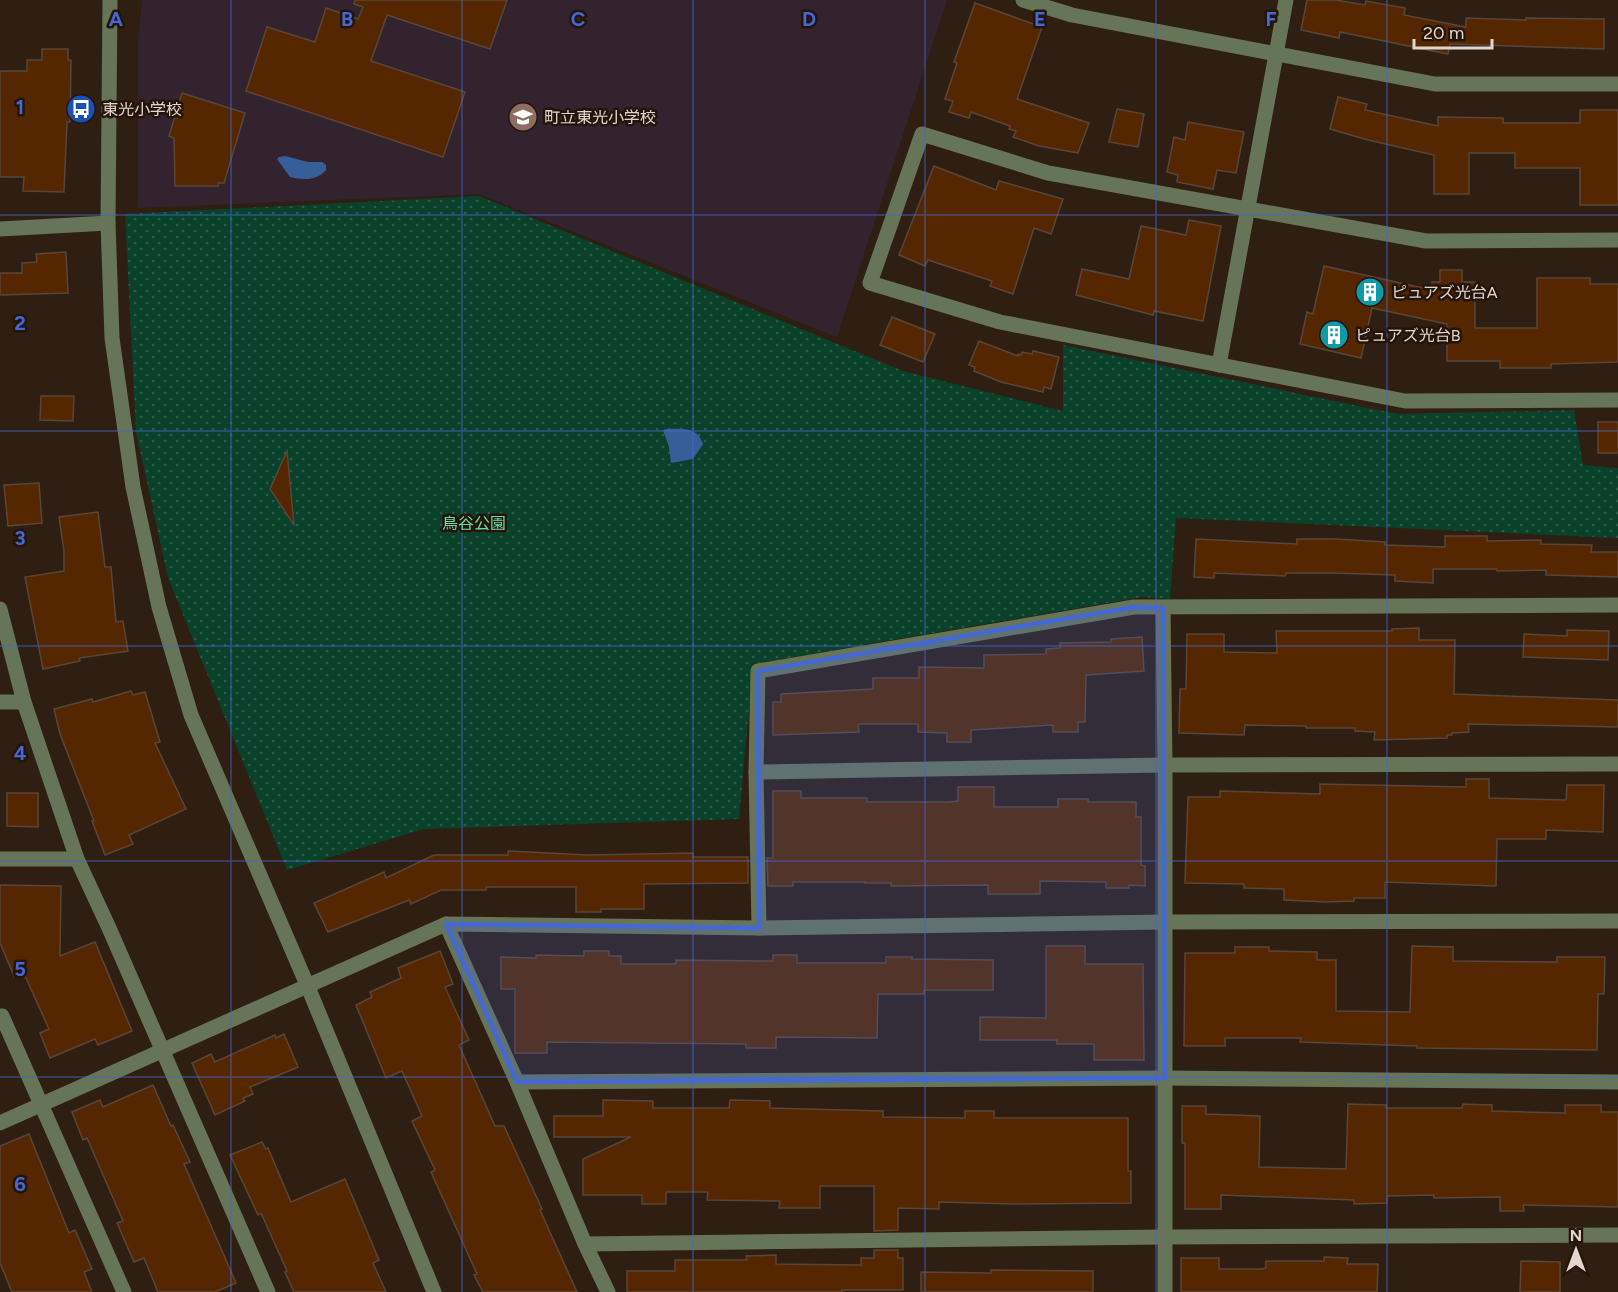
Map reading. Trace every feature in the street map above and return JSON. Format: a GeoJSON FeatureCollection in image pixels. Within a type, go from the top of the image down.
{"type":"FeatureCollection","features":[{"type":"Feature","properties":{"kind":"street"},"geometry":{"type":"LineString","coordinates":[[110,0],[108,223],[112,338],[133,487],[159,607],[191,715],[308,987],[434,1292]]}},
{"type":"Feature","properties":{"kind":"street"},"geometry":{"type":"LineString","coordinates":[[1023,0],[1072,15],[1276,56],[1435,84],[1618,84]]}},
{"type":"Feature","properties":{"kind":"street"},"geometry":{"type":"LineString","coordinates":[[1219,364],[1286,0]]}},
{"type":"Feature","properties":{"kind":"street"},"geometry":{"type":"LineString","coordinates":[[1618,240],[1426,241],[1048,173],[922,134],[870,283],[1000,322],[1405,401],[1618,400]]}},
{"type":"Feature","properties":{"kind":"street"},"geometry":{"type":"LineString","coordinates":[[0,229],[108,223]]}},
{"type":"Feature","properties":{"kind":"street"},"geometry":{"type":"LineString","coordinates":[[759,928],[756,772],[758,671],[1134,607],[1618,605]]}},
{"type":"Feature","properties":{"kind":"street"},"geometry":{"type":"LineString","coordinates":[[1162,608],[1165,765],[1165,1292]]}},
{"type":"Feature","properties":{"kind":"street"},"geometry":{"type":"LineString","coordinates":[[0,609],[24,702],[77,859],[268,1292]]}},
{"type":"Feature","properties":{"kind":"street"},"geometry":{"type":"LineString","coordinates":[[0,702],[24,702]]}},
{"type":"Feature","properties":{"kind":"street"},"geometry":{"type":"LineString","coordinates":[[756,772],[1165,765],[1618,764]]}},
{"type":"Feature","properties":{"kind":"street"},"geometry":{"type":"LineString","coordinates":[[0,859],[77,859]]}},
{"type":"Feature","properties":{"kind":"street"},"geometry":{"type":"LineString","coordinates":[[0,1123],[446,924],[759,928],[1165,922],[1618,921]]}},
{"type":"Feature","properties":{"kind":"street"},"geometry":{"type":"LineString","coordinates":[[446,924],[608,1292]]}},
{"type":"Feature","properties":{"kind":"street"},"geometry":{"type":"LineString","coordinates":[[0,1016],[2,1016],[42,1103],[124,1292]]}},
{"type":"Feature","properties":{"kind":"street"},"geometry":{"type":"LineString","coordinates":[[517,1082],[1165,1078],[1618,1082]]}},
{"type":"Feature","properties":{"kind":"street"},"geometry":{"type":"LineString","coordinates":[[585,1244],[1164,1237],[1618,1235]]}},
{"type":"Feature","properties":{"kind":"highlighted area"},"geometry":{"type":"Polygon","coordinates":[[[1134,607],[1163,608],[1165,1078],[517,1082],[446,924],[759,928],[758,671],[1134,607]]]}},
{"type":"Feature","properties":{"kind":"shaded area","name":"町立東光小学校"},"geometry":{"type":"Polygon","coordinates":[[[142,0],[947,0],[837,337],[479,194],[138,208],[138,40],[142,0]]]}},
{"type":"Feature","properties":{"kind":"green space","name":"鳥谷公園"},"geometry":{"type":"Polygon","coordinates":[[[479,196],[903,371],[1063,411],[1063,345],[1398,414],[1574,410],[1583,465],[1618,468],[1618,538],[1176,518],[1170,599],[1142,597],[753,664],[739,819],[424,829],[287,870],[168,578],[136,432],[125,214],[479,196]]]}},
{"type":"Feature","properties":{"kind":"water"},"geometry":{"type":"Polygon","coordinates":[[[285,156],[308,162],[322,162],[326,165],[326,170],[310,179],[290,177],[277,159],[285,156]]]}},
{"type":"Feature","properties":{"kind":"water"},"geometry":{"type":"Polygon","coordinates":[[[663,430],[688,430],[697,434],[703,444],[693,459],[671,463],[669,447],[663,430]]]}},
{"type":"Feature","properties":{"kind":"building"},"geometry":{"type":"Polygon","coordinates":[[[355,0],[507,0],[490,49],[387,15],[371,61],[465,92],[443,157],[246,91],[267,27],[315,42],[326,8],[358,19],[363,7],[354,4],[355,0]]]}},
{"type":"Feature","properties":{"kind":"building"},"geometry":{"type":"Polygon","coordinates":[[[1307,0],[1336,0],[1365,5],[1366,1],[1405,8],[1404,15],[1466,27],[1466,18],[1604,19],[1604,49],[1450,44],[1448,54],[1340,32],[1339,38],[1301,30],[1307,0]]]}},
{"type":"Feature","properties":{"kind":"building"},"geometry":{"type":"Polygon","coordinates":[[[975,3],[1042,27],[1017,99],[1089,123],[1078,153],[1039,146],[1013,137],[1016,131],[1009,129],[1010,126],[971,112],[969,118],[949,112],[953,101],[945,99],[957,63],[954,62],[975,3]]]}},
{"type":"Feature","properties":{"kind":"building"},"geometry":{"type":"Polygon","coordinates":[[[42,49],[68,49],[68,60],[71,60],[70,122],[67,122],[64,192],[23,191],[24,177],[0,177],[0,71],[27,71],[27,60],[42,60],[42,49]]]}},
{"type":"Feature","properties":{"kind":"building"},"geometry":{"type":"Polygon","coordinates":[[[182,93],[245,113],[224,183],[218,183],[218,186],[175,186],[174,138],[169,136],[182,93]]]}},
{"type":"Feature","properties":{"kind":"building"},"geometry":{"type":"Polygon","coordinates":[[[1338,97],[1367,104],[1365,110],[1438,126],[1438,117],[1503,118],[1503,123],[1580,123],[1580,110],[1618,110],[1618,205],[1580,205],[1580,168],[1515,168],[1515,153],[1469,153],[1469,194],[1434,194],[1434,155],[1330,129],[1338,97]]]}},
{"type":"Feature","properties":{"kind":"building"},"geometry":{"type":"Polygon","coordinates":[[[1117,109],[1144,114],[1138,147],[1109,142],[1117,109]]]}},
{"type":"Feature","properties":{"kind":"building"},"geometry":{"type":"Polygon","coordinates":[[[1188,122],[1244,132],[1236,173],[1217,170],[1213,189],[1177,182],[1178,175],[1167,172],[1174,137],[1185,140],[1188,122]]]}},
{"type":"Feature","properties":{"kind":"building"},"geometry":{"type":"Polygon","coordinates":[[[934,166],[996,190],[999,181],[1063,199],[1051,234],[1034,228],[1013,294],[990,286],[992,281],[928,260],[925,266],[899,255],[934,166]]]}},
{"type":"Feature","properties":{"kind":"building"},"geometry":{"type":"Polygon","coordinates":[[[1189,220],[1221,226],[1203,321],[1154,311],[1153,315],[1076,295],[1082,269],[1129,279],[1141,226],[1186,235],[1189,220]]]}},
{"type":"Feature","properties":{"kind":"building"},"geometry":{"type":"Polygon","coordinates":[[[66,252],[68,293],[0,295],[0,273],[22,273],[22,263],[37,262],[36,254],[66,252]]]}},
{"type":"Feature","properties":{"kind":"building"},"geometry":{"type":"Polygon","coordinates":[[[1324,266],[1432,290],[1432,282],[1440,282],[1440,270],[1462,270],[1462,282],[1475,282],[1475,328],[1537,328],[1537,278],[1590,278],[1590,284],[1618,284],[1618,362],[1551,364],[1551,368],[1500,368],[1500,361],[1447,361],[1447,324],[1372,308],[1361,358],[1300,344],[1307,312],[1313,314],[1324,266]]]}},
{"type":"Feature","properties":{"kind":"building"},"geometry":{"type":"Polygon","coordinates":[[[892,317],[935,334],[923,362],[880,345],[892,317]]]}},
{"type":"Feature","properties":{"kind":"building"},"geometry":{"type":"Polygon","coordinates":[[[979,341],[1018,356],[1022,352],[1032,354],[1033,351],[1059,357],[1051,389],[1044,387],[1043,392],[1001,382],[974,371],[975,367],[969,365],[979,341]]]}},
{"type":"Feature","properties":{"kind":"building"},"geometry":{"type":"Polygon","coordinates":[[[41,396],[74,396],[73,421],[40,420],[41,396]]]}},
{"type":"Feature","properties":{"kind":"building"},"geometry":{"type":"Polygon","coordinates":[[[1598,422],[1618,422],[1618,453],[1598,453],[1598,422]]]}},
{"type":"Feature","properties":{"kind":"building"},"geometry":{"type":"Polygon","coordinates":[[[287,451],[294,525],[270,489],[287,451]]]}},
{"type":"Feature","properties":{"kind":"building"},"geometry":{"type":"Polygon","coordinates":[[[39,483],[42,523],[8,526],[4,485],[39,483]]]}},
{"type":"Feature","properties":{"kind":"building"},"geometry":{"type":"Polygon","coordinates":[[[98,512],[105,567],[111,567],[116,622],[123,621],[128,651],[79,658],[80,661],[43,669],[25,577],[64,571],[64,551],[59,517],[98,512]]]}},
{"type":"Feature","properties":{"kind":"building"},"geometry":{"type":"Polygon","coordinates":[[[1445,536],[1487,536],[1487,541],[1541,540],[1541,544],[1592,545],[1591,552],[1618,552],[1618,577],[1546,575],[1546,570],[1433,569],[1433,583],[1395,581],[1395,575],[1332,573],[1286,573],[1285,576],[1214,573],[1214,578],[1194,577],[1196,539],[1297,544],[1297,539],[1336,539],[1385,542],[1385,545],[1445,547],[1445,536]]]}},
{"type":"Feature","properties":{"kind":"building"},"geometry":{"type":"Polygon","coordinates":[[[1419,628],[1419,640],[1455,640],[1454,694],[1618,700],[1618,727],[1468,724],[1469,732],[1452,733],[1452,735],[1447,735],[1447,738],[1374,740],[1375,732],[1355,731],[1355,728],[1306,728],[1306,726],[1245,725],[1244,735],[1179,733],[1180,689],[1186,689],[1187,634],[1224,634],[1224,652],[1277,653],[1276,631],[1392,631],[1392,629],[1419,628]]]}},
{"type":"Feature","properties":{"kind":"building"},"geometry":{"type":"Polygon","coordinates":[[[1567,630],[1609,631],[1608,660],[1523,657],[1524,634],[1567,636],[1567,630]]]}},
{"type":"Feature","properties":{"kind":"building"},"geometry":{"type":"Polygon","coordinates":[[[1142,637],[1144,671],[1086,675],[1085,722],[1078,722],[1078,732],[1053,732],[1053,725],[971,730],[971,742],[947,742],[947,733],[918,732],[918,724],[858,724],[859,732],[773,735],[773,702],[781,702],[781,694],[873,689],[873,678],[919,678],[919,667],[984,668],[984,655],[1046,654],[1046,649],[1060,648],[1060,643],[1111,642],[1111,639],[1142,637]]]}},
{"type":"Feature","properties":{"kind":"building"},"geometry":{"type":"Polygon","coordinates":[[[131,691],[133,695],[145,692],[160,742],[155,743],[186,809],[129,835],[133,844],[105,855],[60,734],[54,709],[92,699],[93,702],[131,691]]]}},
{"type":"Feature","properties":{"kind":"building"},"geometry":{"type":"Polygon","coordinates":[[[1466,779],[1489,779],[1489,798],[1566,800],[1567,785],[1604,785],[1603,832],[1546,830],[1546,839],[1497,839],[1496,886],[1385,882],[1385,898],[1354,898],[1354,901],[1326,902],[1284,900],[1284,889],[1244,888],[1244,884],[1185,883],[1188,797],[1220,797],[1220,791],[1320,794],[1320,784],[1466,787],[1466,779]]]}},
{"type":"Feature","properties":{"kind":"building"},"geometry":{"type":"Polygon","coordinates":[[[958,787],[994,787],[994,807],[1058,807],[1058,799],[1088,799],[1088,802],[1136,802],[1136,817],[1141,817],[1141,865],[1145,866],[1145,886],[1129,885],[1129,888],[1106,888],[1106,882],[1040,881],[1040,894],[988,894],[988,885],[891,886],[891,883],[793,882],[793,886],[768,886],[767,858],[773,858],[773,791],[801,791],[801,798],[867,798],[867,802],[948,802],[958,801],[958,787]]]}},
{"type":"Feature","properties":{"kind":"building"},"geometry":{"type":"Polygon","coordinates":[[[7,793],[38,793],[38,827],[7,826],[7,793]]]}},
{"type":"Feature","properties":{"kind":"building"},"geometry":{"type":"Polygon","coordinates":[[[508,851],[588,855],[693,853],[693,857],[748,857],[748,883],[644,884],[644,909],[601,909],[601,912],[576,912],[576,887],[486,887],[486,890],[441,890],[411,904],[409,900],[328,932],[314,903],[384,872],[386,878],[434,855],[508,855],[508,851]]]}},
{"type":"Feature","properties":{"kind":"building"},"geometry":{"type":"Polygon","coordinates":[[[0,885],[61,886],[60,956],[95,942],[132,1031],[98,1045],[95,1039],[50,1058],[40,1033],[49,1029],[25,976],[14,976],[0,943],[0,885]]]}},
{"type":"Feature","properties":{"kind":"building"},"geometry":{"type":"Polygon","coordinates":[[[1046,946],[1085,946],[1085,964],[1143,964],[1144,1060],[1094,1060],[1094,1044],[1057,1044],[1057,1040],[980,1040],[980,1017],[1046,1018],[1046,946]]]}},
{"type":"Feature","properties":{"kind":"building"},"geometry":{"type":"Polygon","coordinates":[[[1412,946],[1453,947],[1453,961],[1557,962],[1557,957],[1605,957],[1604,994],[1598,994],[1597,1050],[1417,1048],[1417,1046],[1300,1042],[1301,1038],[1225,1038],[1225,1046],[1184,1046],[1185,953],[1235,953],[1235,947],[1269,947],[1269,951],[1317,952],[1317,960],[1336,960],[1336,1011],[1410,1012],[1412,946]]]}},
{"type":"Feature","properties":{"kind":"building"},"geometry":{"type":"Polygon","coordinates":[[[440,951],[453,984],[445,987],[469,1040],[459,1045],[495,1126],[504,1126],[577,1292],[483,1292],[431,1172],[435,1170],[412,1121],[422,1116],[402,1071],[386,1078],[356,1005],[372,997],[370,992],[401,978],[398,968],[440,951]]]}},
{"type":"Feature","properties":{"kind":"building"},"geometry":{"type":"Polygon","coordinates":[[[584,951],[609,951],[609,956],[621,956],[621,964],[676,964],[676,960],[773,961],[773,955],[797,955],[797,963],[886,963],[886,957],[993,960],[993,990],[924,990],[924,994],[878,994],[877,1038],[776,1037],[776,1048],[746,1048],[746,1044],[547,1042],[547,1053],[515,1053],[515,989],[501,989],[501,957],[584,956],[584,951]]]}},
{"type":"Feature","properties":{"kind":"building"},"geometry":{"type":"Polygon","coordinates":[[[284,1034],[298,1067],[250,1087],[253,1094],[243,1098],[245,1101],[215,1115],[192,1063],[211,1054],[215,1062],[275,1035],[276,1038],[284,1034]]]}},
{"type":"Feature","properties":{"kind":"building"},"geometry":{"type":"Polygon","coordinates":[[[153,1085],[190,1162],[184,1164],[236,1283],[215,1292],[158,1292],[144,1258],[134,1262],[117,1223],[123,1221],[87,1138],[83,1140],[72,1112],[100,1100],[103,1107],[153,1085]]]}},
{"type":"Feature","properties":{"kind":"building"},"geometry":{"type":"Polygon","coordinates":[[[603,1100],[653,1101],[653,1108],[729,1108],[730,1100],[770,1101],[770,1108],[883,1111],[883,1117],[965,1118],[965,1111],[994,1111],[994,1118],[1128,1118],[1128,1171],[1131,1171],[1131,1203],[939,1202],[939,1209],[898,1208],[898,1230],[874,1231],[874,1186],[820,1186],[820,1208],[779,1208],[780,1201],[707,1200],[708,1192],[666,1192],[666,1204],[642,1204],[642,1195],[583,1195],[583,1159],[631,1137],[554,1137],[554,1116],[603,1116],[603,1100]]]}},
{"type":"Feature","properties":{"kind":"building"},"geometry":{"type":"Polygon","coordinates":[[[1348,1104],[1386,1105],[1386,1108],[1462,1108],[1463,1104],[1492,1105],[1492,1111],[1565,1113],[1565,1105],[1601,1105],[1601,1112],[1618,1112],[1618,1207],[1523,1205],[1524,1211],[1500,1211],[1500,1197],[1387,1196],[1387,1203],[1354,1204],[1354,1200],[1221,1195],[1221,1209],[1185,1209],[1185,1143],[1182,1143],[1182,1106],[1206,1106],[1206,1114],[1260,1116],[1259,1167],[1346,1169],[1348,1104]]]}},
{"type":"Feature","properties":{"kind":"building"},"geometry":{"type":"Polygon","coordinates":[[[29,1134],[69,1233],[75,1230],[92,1269],[84,1272],[92,1292],[12,1292],[0,1263],[0,1146],[29,1134]]]}},
{"type":"Feature","properties":{"kind":"building"},"geometry":{"type":"Polygon","coordinates":[[[262,1142],[266,1149],[268,1148],[291,1202],[345,1179],[379,1260],[373,1263],[386,1292],[294,1292],[261,1213],[258,1215],[230,1155],[262,1142]]]}},
{"type":"Feature","properties":{"kind":"building"},"geometry":{"type":"Polygon","coordinates":[[[874,1250],[898,1250],[898,1258],[903,1258],[903,1290],[627,1292],[627,1271],[675,1271],[675,1260],[747,1260],[746,1256],[776,1255],[776,1264],[861,1265],[861,1258],[874,1258],[874,1250]]]}},
{"type":"Feature","properties":{"kind":"building"},"geometry":{"type":"Polygon","coordinates":[[[1324,1257],[1348,1258],[1347,1264],[1378,1264],[1377,1292],[1181,1292],[1181,1258],[1219,1258],[1219,1269],[1262,1269],[1266,1268],[1266,1261],[1324,1261],[1324,1257]]]}},
{"type":"Feature","properties":{"kind":"building"},"geometry":{"type":"Polygon","coordinates":[[[1521,1261],[1560,1262],[1560,1292],[1520,1292],[1521,1261]]]}},
{"type":"Feature","properties":{"kind":"building"},"geometry":{"type":"Polygon","coordinates":[[[991,1270],[1093,1271],[1093,1292],[921,1292],[921,1272],[991,1273],[991,1270]]]}},
{"type":"Feature","properties":{"kind":"place","name":"東光小学校"},"geometry":{"type":"Point","coordinates":[81,109]}},
{"type":"Feature","properties":{"kind":"place","name":"町立東光小学校"},"geometry":{"type":"Point","coordinates":[523,117]}},
{"type":"Feature","properties":{"kind":"place","name":"ピュアズ光台A"},"geometry":{"type":"Point","coordinates":[1370,292]}},
{"type":"Feature","properties":{"kind":"place","name":"ピュアズ光台B"},"geometry":{"type":"Point","coordinates":[1334,335]}}]}
